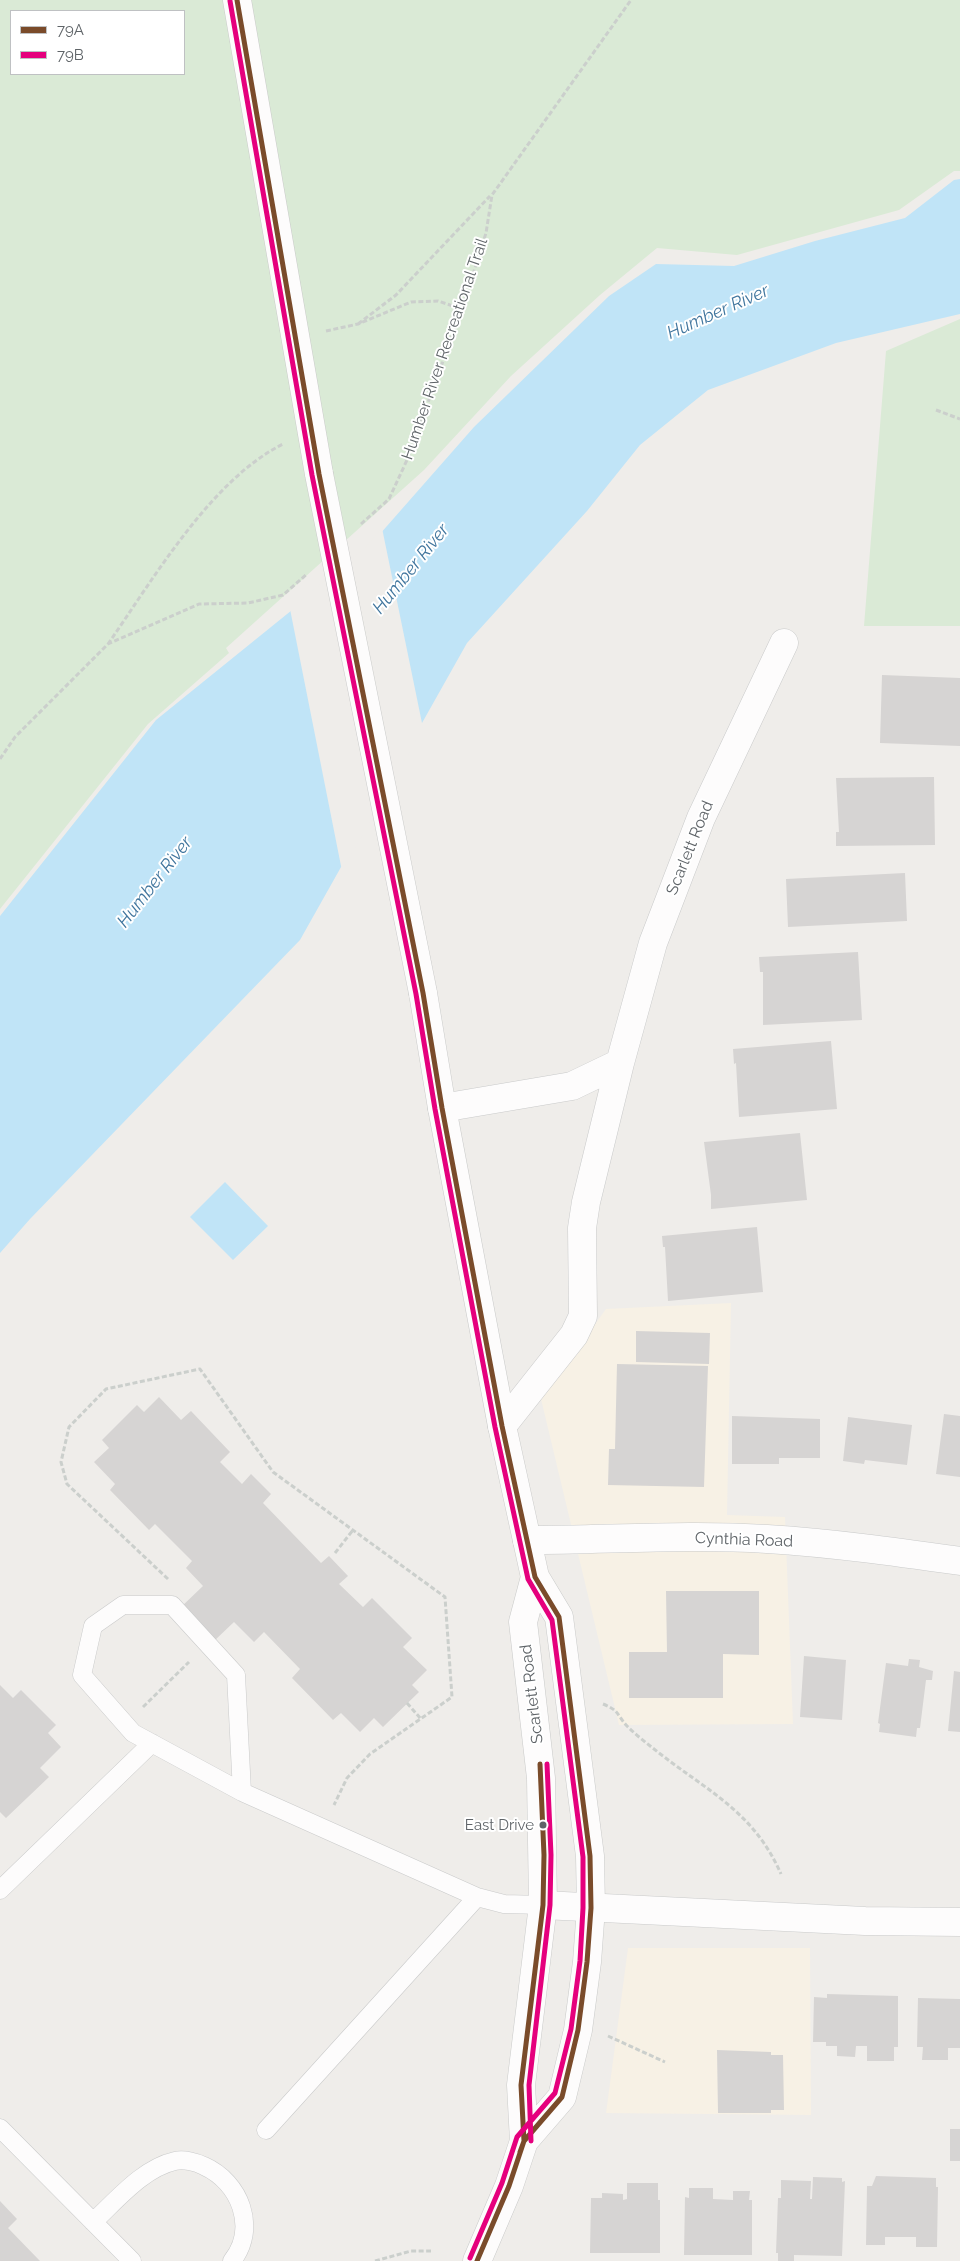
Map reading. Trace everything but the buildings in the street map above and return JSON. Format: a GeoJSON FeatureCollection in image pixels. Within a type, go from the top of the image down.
{"type":"FeatureCollection","features":[{"type":"Feature","properties":{"kind":"main road","name":"Scarlett Road"},"geometry":{"type":"LineString","coordinates":[[236,0],[319,474],[423,993],[442,1108],[502,1426],[535,1576],[559,1617],[590,1856],[591,1908],[587,1962],[578,2030],[562,2096],[524,2141],[508,2186],[477,2261]]}},
{"type":"Feature","properties":{"kind":"main road","name":"Scarlett Road"},"geometry":{"type":"LineString","coordinates":[[502,1426],[574,1335],[583,1316],[582,1228],[586,1202],[620,1062],[653,942],[701,818],[784,643]]}},
{"type":"Feature","properties":{"kind":"main road"},"geometry":{"type":"LineString","coordinates":[[442,1108],[572,1086],[620,1062]]}},
{"type":"Feature","properties":{"kind":"main road","name":"Cynthia Road"},"geometry":{"type":"LineString","coordinates":[[527,1540],[674,1537],[767,1539],[862,1548],[960,1561]]}},
{"type":"Feature","properties":{"kind":"main road","name":"Scarlett Road"},"geometry":{"type":"LineString","coordinates":[[524,2141],[520,2085],[543,1905],[541,1778],[523,1622],[535,1576]]}},
{"type":"Feature","properties":{"kind":"main road"},"geometry":{"type":"LineString","coordinates":[[543,1905],[866,1921],[960,1922]]}},
{"type":"Feature","properties":{"kind":"lane"},"geometry":{"type":"LineString","coordinates":[[242,1792],[236,1675],[209,1643],[172,1605],[123,1605],[93,1626],[82,1675],[134,1733],[242,1792],[477,1897],[504,1904],[543,1905]]}},
{"type":"Feature","properties":{"kind":"lane"},"geometry":{"type":"LineString","coordinates":[[0,1890],[152,1743]]}},
{"type":"Feature","properties":{"kind":"lane"},"geometry":{"type":"LineString","coordinates":[[266,2130],[477,1897]]}},
{"type":"Feature","properties":{"kind":"lane"},"geometry":{"type":"LineString","coordinates":[[0,2128],[132,2261]]}},
{"type":"Feature","properties":{"kind":"lane"},"geometry":{"type":"LineString","coordinates":[[93,2222],[145,2176],[159,2167],[176,2160],[197,2162],[216,2171],[230,2184],[241,2201],[244,2221],[241,2240],[232,2261]]}},
{"type":"Feature","properties":{"kind":"path","name":"Humber River Recreational Trail"},"geometry":{"type":"LineString","coordinates":[[388,499],[407,460],[462,309],[486,233],[492,195],[632,0]]}},
{"type":"Feature","properties":{"kind":"path"},"geometry":{"type":"LineString","coordinates":[[462,309],[438,301],[411,302],[358,324],[396,295],[492,195]]}},
{"type":"Feature","properties":{"kind":"path"},"geometry":{"type":"LineString","coordinates":[[936,410],[960,420]]}},
{"type":"Feature","properties":{"kind":"path"},"geometry":{"type":"LineString","coordinates":[[0,759],[15,737],[108,644],[169,556],[222,488],[264,453]]}},
{"type":"Feature","properties":{"kind":"path"},"geometry":{"type":"LineString","coordinates":[[108,644],[199,604],[248,603],[283,595]]}},
{"type":"Feature","properties":{"kind":"path"},"geometry":{"type":"LineString","coordinates":[[172,1605],[174,1585],[67,1484],[61,1462],[68,1427],[106,1389],[200,1369],[273,1472],[445,1596],[452,1697],[370,1754],[347,1778],[324,1828]]}},
{"type":"Feature","properties":{"kind":"path"},"geometry":{"type":"LineString","coordinates":[[335,1553],[353,1530]]}},
{"type":"Feature","properties":{"kind":"path"},"geometry":{"type":"LineString","coordinates":[[125,1724],[209,1643]]}},
{"type":"Feature","properties":{"kind":"path"},"geometry":{"type":"LineString","coordinates":[[407,1702],[421,1719]]}},
{"type":"Feature","properties":{"kind":"path"},"geometry":{"type":"LineString","coordinates":[[603,1704],[616,1710],[627,1726],[654,1749],[723,1799],[751,1825],[776,1862],[781,1874]]}},
{"type":"Feature","properties":{"kind":"path"},"geometry":{"type":"LineString","coordinates":[[607,2036],[665,2062]]}},
{"type":"Feature","properties":{"kind":"path"},"geometry":{"type":"LineString","coordinates":[[375,2261],[410,2251],[431,2251]]}},
{"type":"Feature","properties":{"kind":"shaded area"},"geometry":{"type":"Polygon","coordinates":[[[731,1303],[727,1515],[785,1517],[793,1724],[619,1725],[541,1399],[606,1309],[731,1303]]]}},
{"type":"Feature","properties":{"kind":"shaded area"},"geometry":{"type":"Polygon","coordinates":[[[628,1948],[810,1948],[811,2115],[606,2113],[628,1948]]]}},
{"type":"Feature","properties":{"kind":"green space"},"geometry":{"type":"Polygon","coordinates":[[[0,0],[960,0],[960,171],[954,171],[899,210],[737,255],[657,248],[600,295],[511,376],[424,470],[226,648],[229,653],[148,724],[0,909],[0,0]]]}},
{"type":"Feature","properties":{"kind":"green space"},"geometry":{"type":"Polygon","coordinates":[[[960,319],[960,626],[864,626],[886,351],[960,319]]]}},
{"type":"Feature","properties":{"kind":"water","name":"Humber River"},"geometry":{"type":"Polygon","coordinates":[[[960,179],[960,314],[836,343],[708,390],[640,445],[587,511],[467,643],[300,940],[30,1219],[0,1253],[0,916],[156,720],[365,551],[474,427],[609,296],[656,264],[734,266],[815,241],[905,218],[954,180],[960,179]]]}},
{"type":"Feature","properties":{"kind":"water"},"geometry":{"type":"Polygon","coordinates":[[[225,1182],[268,1226],[233,1260],[190,1217],[225,1182]]]}},
{"type":"Feature","properties":{"kind":"pier"},"geometry":{"type":"Polygon","coordinates":[[[382,528],[423,728],[342,871],[290,609],[364,549],[382,528]]]}},
{"type":"Feature","properties":{"kind":"transit line","name":"79A"},"geometry":{"type":"LineString","coordinates":[[237,0],[319,474],[423,993],[442,1108],[502,1426],[535,1577],[559,1617],[590,1856],[591,1908],[587,1962],[578,2030],[562,2097],[524,2141],[509,2186],[477,2261]]}},
{"type":"Feature","properties":{"kind":"transit line","name":"79B"},"geometry":{"type":"LineString","coordinates":[[230,1],[312,475],[416,994],[435,1109],[495,1427],[528,1579],[552,1620],[583,1857],[580,1961],[571,2029],[555,2093],[517,2137],[502,2183],[470,2258]]}},
{"type":"Feature","properties":{"kind":"transit line","name":"79A"},"geometry":{"type":"LineString","coordinates":[[520,2152],[524,2141],[521,2085],[543,1905],[544,1855],[540,1764]]}},
{"type":"Feature","properties":{"kind":"transit line","name":"79B"},"geometry":{"type":"LineString","coordinates":[[531,2141],[529,2085],[550,1905],[551,1855],[547,1764]]}},
{"type":"Feature","properties":{"kind":"place","name":"East Drive"},"geometry":{"type":"Point","coordinates":[543,1825]}}]}
